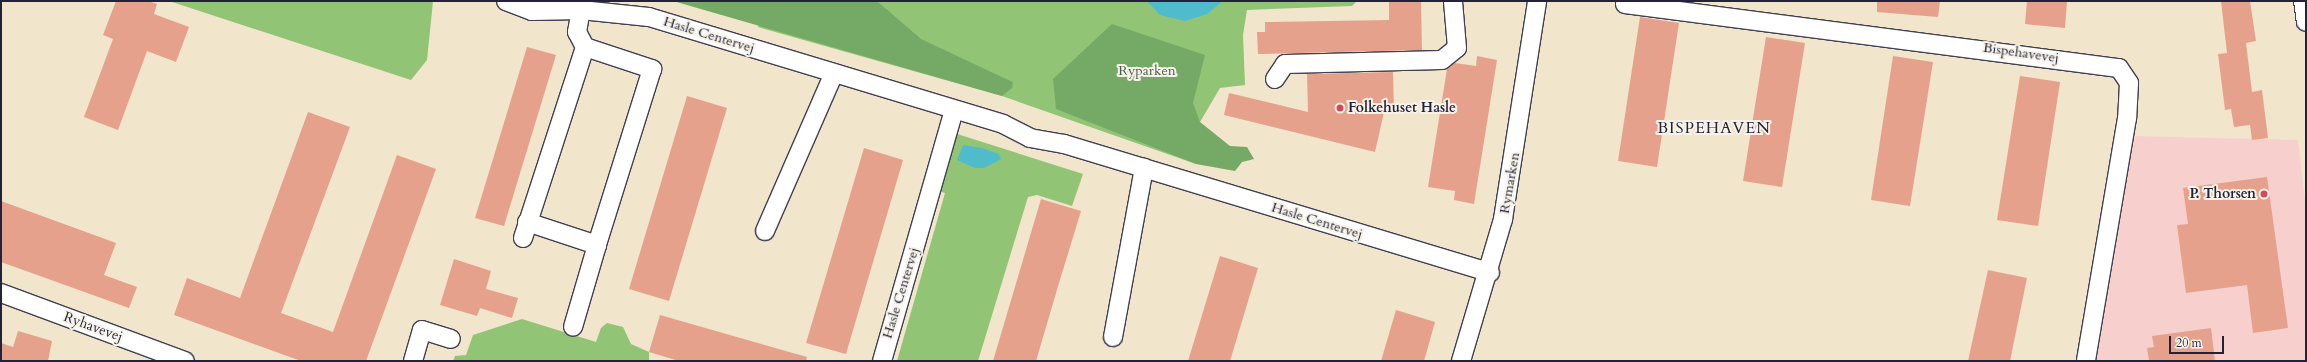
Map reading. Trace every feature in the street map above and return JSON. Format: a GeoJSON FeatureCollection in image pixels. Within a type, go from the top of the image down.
{"type":"FeatureCollection","features":[{"type":"Feature","properties":{"kind":"street","name":"Hasle Centervej"},"geometry":{"type":"LineString","coordinates":[[506,1],[532,11],[581,10],[649,17],[1003,124],[1030,138],[1144,168],[1490,273]]}},
{"type":"Feature","properties":{"kind":"street"},"geometry":{"type":"LineString","coordinates":[[1275,79],[1286,64],[1442,60],[1457,48],[1453,1]]}},
{"type":"Feature","properties":{"kind":"street","name":"Rymarken"},"geometry":{"type":"LineString","coordinates":[[1461,361],[1490,273],[1514,165],[1538,1]]}},
{"type":"Feature","properties":{"kind":"street"},"geometry":{"type":"LineString","coordinates":[[2303,1],[2306,22]]}},
{"type":"Feature","properties":{"kind":"street","name":"Bispehavevej"},"geometry":{"type":"LineString","coordinates":[[1625,4],[2119,68],[2129,83],[2127,118],[2086,361]]}},
{"type":"Feature","properties":{"kind":"street"},"geometry":{"type":"LineString","coordinates":[[581,10],[578,32],[585,47],[525,230],[597,245]]}},
{"type":"Feature","properties":{"kind":"street"},"geometry":{"type":"LineString","coordinates":[[573,327],[652,69],[585,47]]}},
{"type":"Feature","properties":{"kind":"street"},"geometry":{"type":"LineString","coordinates":[[765,231],[834,73]]}},
{"type":"Feature","properties":{"kind":"street","name":"Hasle Centervej"},"geometry":{"type":"LineString","coordinates":[[882,361],[954,110]]}},
{"type":"Feature","properties":{"kind":"street"},"geometry":{"type":"LineString","coordinates":[[1113,337],[1144,168]]}},
{"type":"Feature","properties":{"kind":"street","name":"Ryhavevej"},"geometry":{"type":"LineString","coordinates":[[1,293],[185,361]]}},
{"type":"Feature","properties":{"kind":"street"},"geometry":{"type":"LineString","coordinates":[[413,361],[422,330],[451,339]]}},
{"type":"Feature","properties":{"kind":"shaded area"},"geometry":{"type":"Polygon","coordinates":[[[2131,136],[2298,140],[2306,211],[2306,361],[2094,361],[2131,136]]]}},
{"type":"Feature","properties":{"kind":"green space"},"geometry":{"type":"Polygon","coordinates":[[[169,1],[433,1],[427,60],[411,80],[169,1]]]}},
{"type":"Feature","properties":{"kind":"green space"},"geometry":{"type":"Polygon","coordinates":[[[673,1],[877,1],[921,39],[1013,82],[1012,88],[1002,96],[673,1]]]}},
{"type":"Feature","properties":{"kind":"green space","name":"Ryparken"},"geometry":{"type":"Polygon","coordinates":[[[759,1],[1357,1],[1352,6],[1247,10],[1243,35],[1245,85],[1220,88],[1200,122],[1196,164],[1002,96],[758,27],[759,1]]]}},
{"type":"Feature","properties":{"kind":"green space"},"geometry":{"type":"Polygon","coordinates":[[[1112,24],[1205,55],[1193,103],[1200,122],[1230,146],[1247,147],[1254,159],[1242,162],[1235,171],[1196,164],[1056,109],[1053,79],[1112,24]]]}},
{"type":"Feature","properties":{"kind":"green space"},"geometry":{"type":"Polygon","coordinates":[[[954,133],[1083,174],[1072,206],[1037,195],[1028,197],[978,361],[897,361],[945,193],[938,191],[954,133]]]}},
{"type":"Feature","properties":{"kind":"green space"},"geometry":{"type":"Polygon","coordinates":[[[522,319],[596,342],[601,328],[607,323],[623,327],[631,344],[649,352],[649,361],[453,361],[455,356],[466,355],[473,335],[522,319]]]}},
{"type":"Feature","properties":{"kind":"water"},"geometry":{"type":"Polygon","coordinates":[[[1147,1],[1223,1],[1207,14],[1185,21],[1160,15],[1147,1]]]}},
{"type":"Feature","properties":{"kind":"water"},"geometry":{"type":"Polygon","coordinates":[[[963,145],[982,148],[999,154],[1001,159],[984,168],[975,168],[957,160],[963,145]]]}},
{"type":"Feature","properties":{"kind":"building"},"geometry":{"type":"Polygon","coordinates":[[[116,1],[148,1],[157,4],[154,14],[189,27],[176,62],[147,51],[118,130],[84,117],[113,39],[103,35],[116,1]]]}},
{"type":"Feature","properties":{"kind":"building"},"geometry":{"type":"Polygon","coordinates":[[[1389,1],[1421,1],[1422,50],[1258,54],[1257,32],[1265,32],[1265,22],[1389,20],[1389,1]]]}},
{"type":"Feature","properties":{"kind":"building"},"geometry":{"type":"Polygon","coordinates":[[[1877,1],[1940,1],[1938,17],[1877,12],[1877,1]]]}},
{"type":"Feature","properties":{"kind":"building"},"geometry":{"type":"Polygon","coordinates":[[[2027,1],[2067,1],[2065,28],[2025,24],[2027,1]]]}},
{"type":"Feature","properties":{"kind":"building"},"geometry":{"type":"Polygon","coordinates":[[[2221,1],[2250,1],[2256,41],[2246,43],[2252,92],[2262,90],[2268,138],[2252,140],[2250,125],[2234,127],[2231,109],[2225,110],[2218,54],[2227,53],[2221,1]]]}},
{"type":"Feature","properties":{"kind":"building"},"geometry":{"type":"Polygon","coordinates":[[[1640,17],[1679,23],[1657,167],[1618,161],[1640,17]]]}},
{"type":"Feature","properties":{"kind":"building"},"geometry":{"type":"Polygon","coordinates":[[[1766,37],[1805,43],[1782,187],[1743,181],[1766,37]]]}},
{"type":"Feature","properties":{"kind":"building"},"geometry":{"type":"Polygon","coordinates":[[[527,47],[556,55],[504,226],[475,218],[527,47]]]}},
{"type":"Feature","properties":{"kind":"building"},"geometry":{"type":"Polygon","coordinates":[[[1477,56],[1497,60],[1474,204],[1454,200],[1455,191],[1428,187],[1447,69],[1455,63],[1476,66],[1477,56]]]}},
{"type":"Feature","properties":{"kind":"building"},"geometry":{"type":"Polygon","coordinates":[[[1893,56],[1933,62],[1910,206],[1871,200],[1893,56]]]}},
{"type":"Feature","properties":{"kind":"building"},"geometry":{"type":"Polygon","coordinates":[[[1393,72],[1394,111],[1384,112],[1375,152],[1224,115],[1229,93],[1308,112],[1307,74],[1393,72]]]}},
{"type":"Feature","properties":{"kind":"building"},"geometry":{"type":"Polygon","coordinates":[[[2020,76],[2060,82],[2038,226],[1997,220],[2020,76]]]}},
{"type":"Feature","properties":{"kind":"building"},"geometry":{"type":"Polygon","coordinates":[[[687,96],[727,108],[669,301],[629,289],[687,96]]]}},
{"type":"Feature","properties":{"kind":"building"},"geometry":{"type":"Polygon","coordinates":[[[308,112],[350,127],[281,313],[333,332],[397,155],[436,169],[366,361],[301,361],[174,315],[187,278],[240,298],[308,112]]]}},
{"type":"Feature","properties":{"kind":"building"},"geometry":{"type":"Polygon","coordinates":[[[864,148],[903,160],[846,354],[806,343],[864,148]]]}},
{"type":"Feature","properties":{"kind":"building"},"geometry":{"type":"Polygon","coordinates":[[[2267,177],[2288,328],[2253,333],[2247,285],[2186,293],[2177,225],[2188,224],[2183,188],[2267,177]]]}},
{"type":"Feature","properties":{"kind":"building"},"geometry":{"type":"Polygon","coordinates":[[[1041,199],[1081,211],[1036,361],[993,361],[1041,199]]]}},
{"type":"Feature","properties":{"kind":"building"},"geometry":{"type":"Polygon","coordinates":[[[1,201],[116,243],[104,275],[137,287],[129,308],[1,262],[1,201]]]}},
{"type":"Feature","properties":{"kind":"building"},"geometry":{"type":"Polygon","coordinates":[[[1220,256],[1258,268],[1230,361],[1188,361],[1220,256]]]}},
{"type":"Feature","properties":{"kind":"building"},"geometry":{"type":"Polygon","coordinates":[[[454,259],[491,271],[486,289],[518,298],[512,318],[480,308],[477,316],[440,305],[454,259]]]}},
{"type":"Feature","properties":{"kind":"building"},"geometry":{"type":"Polygon","coordinates":[[[1988,270],[2027,278],[2010,361],[1968,361],[1988,270]]]}},
{"type":"Feature","properties":{"kind":"building"},"geometry":{"type":"Polygon","coordinates":[[[1396,310],[1435,322],[1424,361],[1381,361],[1396,310]]]}},
{"type":"Feature","properties":{"kind":"building"},"geometry":{"type":"Polygon","coordinates":[[[660,315],[807,357],[806,361],[679,361],[649,352],[660,315]]]}},
{"type":"Feature","properties":{"kind":"building"},"geometry":{"type":"Polygon","coordinates":[[[2211,328],[2215,361],[2149,361],[2147,348],[2154,347],[2152,336],[2211,328]]]}},
{"type":"Feature","properties":{"kind":"building"},"geometry":{"type":"Polygon","coordinates":[[[18,331],[52,341],[48,361],[1,361],[1,343],[13,347],[18,331]]]}},
{"type":"Feature","properties":{"kind":"place","name":"Folkehuset Hasle"},"geometry":{"type":"Point","coordinates":[1340,108]}},
{"type":"Feature","properties":{"kind":"place","name":"P. Thorsen"},"geometry":{"type":"Point","coordinates":[2264,194]}},
{"type":"Feature","properties":{"kind":"district","name":"BISPEHAVEN"},"geometry":{"type":"Point","coordinates":[1714,128]}}]}
